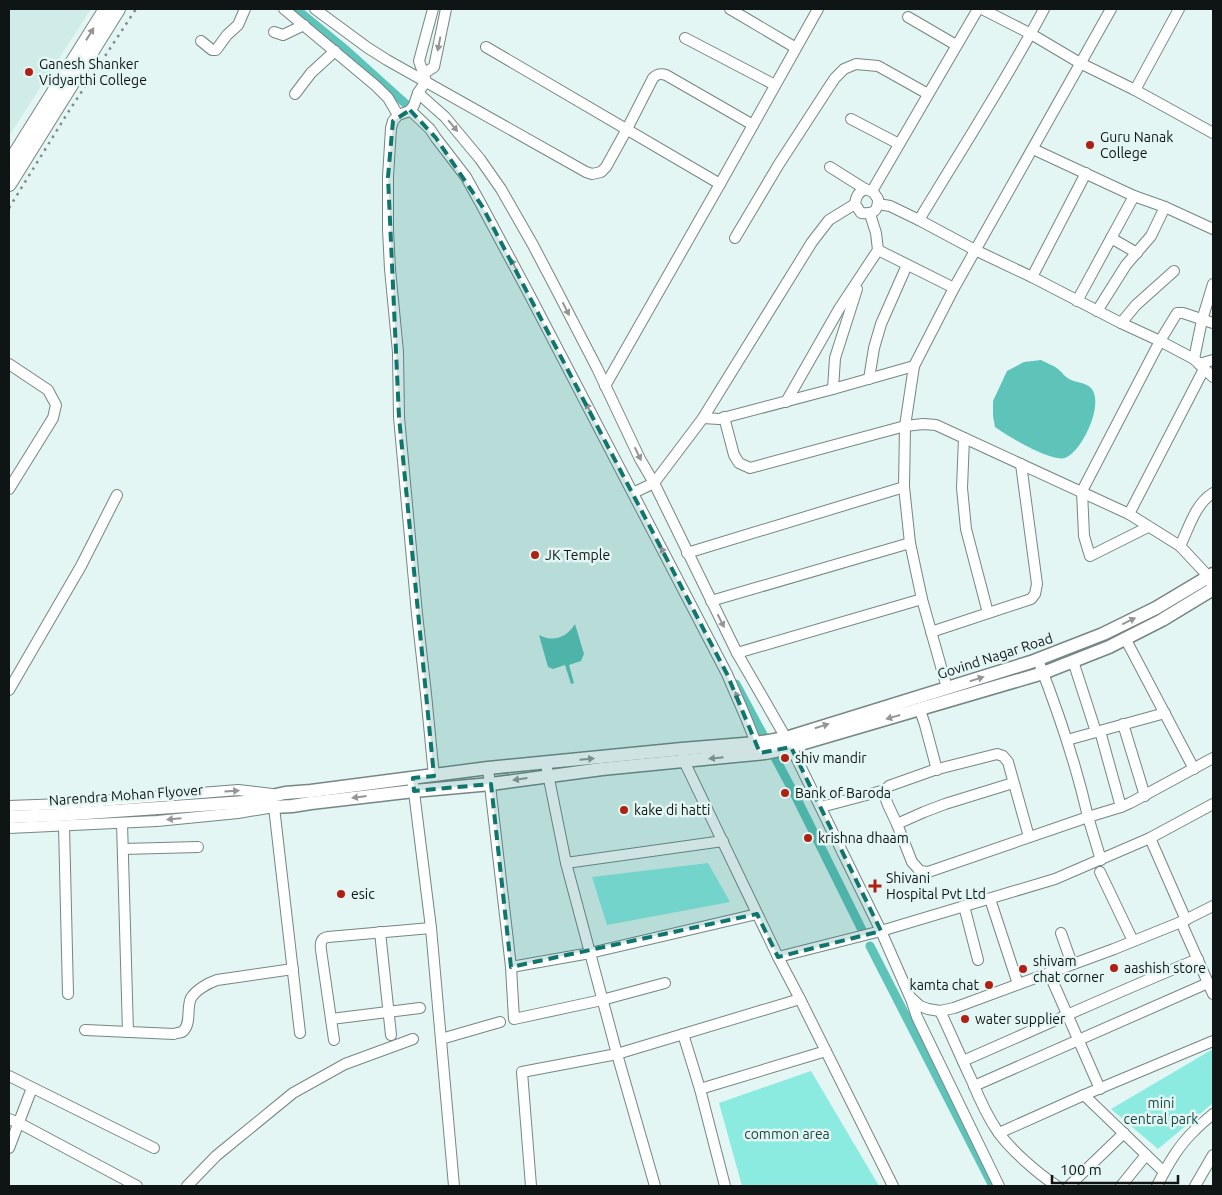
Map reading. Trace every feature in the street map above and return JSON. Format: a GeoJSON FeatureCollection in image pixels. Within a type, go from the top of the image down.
{"type":"FeatureCollection","features":[{"type":"Feature","properties":{"kind":"highway"},"geometry":{"type":"LineString","coordinates":[[9,164],[106,9]]}},
{"type":"Feature","properties":{"kind":"highway"},"geometry":{"type":"LineString","coordinates":[[9,184],[118,9]]}},
{"type":"Feature","properties":{"kind":"main road","name":"Govind Nagar Road"},"geometry":{"type":"LineString","coordinates":[[783,743],[920,710],[1043,673],[1109,647],[1162,620],[1212,582]]}},
{"type":"Feature","properties":{"kind":"main road","name":"Govind Nagar Road"},"geometry":{"type":"LineString","coordinates":[[783,743],[947,688],[1038,660],[1104,634],[1212,582]]}},
{"type":"Feature","properties":{"kind":"main road"},"geometry":{"type":"LineString","coordinates":[[413,784],[434,776],[488,768],[547,769],[783,743]]}},
{"type":"Feature","properties":{"kind":"main road"},"geometry":{"type":"LineString","coordinates":[[413,784],[490,784],[547,769]]}},
{"type":"Feature","properties":{"kind":"main road","name":"Narendra Mohan Flyover"},"geometry":{"type":"LineString","coordinates":[[9,817],[245,802],[276,801],[292,806],[413,784]]}},
{"type":"Feature","properties":{"kind":"street"},"geometry":{"type":"LineString","coordinates":[[201,41],[212,50],[216,50],[238,25],[245,9]]}},
{"type":"Feature","properties":{"kind":"street"},"geometry":{"type":"LineString","coordinates":[[284,9],[383,92],[398,115]]}},
{"type":"Feature","properties":{"kind":"street"},"geometry":{"type":"LineString","coordinates":[[315,9],[387,60],[424,77],[592,174],[601,172],[606,167],[653,78],[657,74],[666,75],[753,125]]}},
{"type":"Feature","properties":{"kind":"street"},"geometry":{"type":"LineString","coordinates":[[424,77],[419,61],[433,9]]}},
{"type":"Feature","properties":{"kind":"street"},"geometry":{"type":"LineString","coordinates":[[434,776],[403,463],[398,352],[390,270],[388,178],[393,121],[398,115],[410,110],[424,77],[434,67],[446,9]]}},
{"type":"Feature","properties":{"kind":"street"},"geometry":{"type":"LineString","coordinates":[[730,9],[796,48]]}},
{"type":"Feature","properties":{"kind":"street"},"geometry":{"type":"LineString","coordinates":[[605,386],[818,9]]}},
{"type":"Feature","properties":{"kind":"street"},"geometry":{"type":"LineString","coordinates":[[830,167],[869,190],[878,199],[877,208],[874,212],[870,214],[861,213],[855,204],[856,196],[859,192],[869,190],[899,144],[978,9]]}},
{"type":"Feature","properties":{"kind":"street"},"geometry":{"type":"LineString","coordinates":[[982,9],[1213,133]]}},
{"type":"Feature","properties":{"kind":"street"},"geometry":{"type":"LineString","coordinates":[[919,220],[1031,34],[1044,9]]}},
{"type":"Feature","properties":{"kind":"street"},"geometry":{"type":"LineString","coordinates":[[947,688],[922,599],[910,543],[904,486],[905,426],[914,366],[954,288],[1110,9]]}},
{"type":"Feature","properties":{"kind":"street"},"geometry":{"type":"LineString","coordinates":[[1135,90],[1179,9]]}},
{"type":"Feature","properties":{"kind":"street"},"geometry":{"type":"LineString","coordinates":[[908,17],[956,45]]}},
{"type":"Feature","properties":{"kind":"street"},"geometry":{"type":"LineString","coordinates":[[274,32],[283,35],[304,25]]}},
{"type":"Feature","properties":{"kind":"street"},"geometry":{"type":"LineString","coordinates":[[685,38],[775,85]]}},
{"type":"Feature","properties":{"kind":"street"},"geometry":{"type":"LineString","coordinates":[[486,47],[720,184]]}},
{"type":"Feature","properties":{"kind":"street"},"geometry":{"type":"LineString","coordinates":[[295,94],[311,74],[335,51]]}},
{"type":"Feature","properties":{"kind":"street"},"geometry":{"type":"LineString","coordinates":[[735,238],[829,86],[844,69],[856,64],[878,66],[928,94]]}},
{"type":"Feature","properties":{"kind":"street"},"geometry":{"type":"LineString","coordinates":[[418,93],[445,117],[480,159],[501,189],[533,245],[783,743],[821,807],[881,931],[917,1017],[999,1186]]}},
{"type":"Feature","properties":{"kind":"street"},"geometry":{"type":"LineString","coordinates":[[410,110],[430,129],[466,177],[527,290],[733,686],[761,746]]}},
{"type":"Feature","properties":{"kind":"street"},"geometry":{"type":"LineString","coordinates":[[851,119],[899,144]]}},
{"type":"Feature","properties":{"kind":"street"},"geometry":{"type":"LineString","coordinates":[[1033,149],[1134,196],[1165,207],[1213,229]]}},
{"type":"Feature","properties":{"kind":"street"},"geometry":{"type":"LineString","coordinates":[[1032,277],[1086,173]]}},
{"type":"Feature","properties":{"kind":"street"},"geometry":{"type":"LineString","coordinates":[[1077,301],[1134,196]]}},
{"type":"Feature","properties":{"kind":"street"},"geometry":{"type":"LineString","coordinates":[[632,493],[654,483],[703,418],[812,242],[829,220],[855,204]]}},
{"type":"Feature","properties":{"kind":"street"},"geometry":{"type":"LineString","coordinates":[[878,204],[890,206],[919,220],[975,250],[1160,341],[1199,364],[1213,377]]}},
{"type":"Feature","properties":{"kind":"street"},"geometry":{"type":"LineString","coordinates":[[1097,311],[1126,265],[1152,236],[1165,207]]}},
{"type":"Feature","properties":{"kind":"street"},"geometry":{"type":"LineString","coordinates":[[786,402],[839,309],[878,250],[876,233],[870,214]]}},
{"type":"Feature","properties":{"kind":"street"},"geometry":{"type":"LineString","coordinates":[[1111,238],[1137,253]]}},
{"type":"Feature","properties":{"kind":"street"},"geometry":{"type":"LineString","coordinates":[[878,250],[954,288]]}},
{"type":"Feature","properties":{"kind":"street"},"geometry":{"type":"LineString","coordinates":[[869,379],[874,348],[907,264]]}},
{"type":"Feature","properties":{"kind":"street"},"geometry":{"type":"LineString","coordinates":[[1121,323],[1136,305],[1174,270]]}},
{"type":"Feature","properties":{"kind":"street"},"geometry":{"type":"LineString","coordinates":[[833,390],[835,358],[860,278]]}},
{"type":"Feature","properties":{"kind":"street"},"geometry":{"type":"LineString","coordinates":[[1129,514],[1199,364],[1202,320],[1213,284]]}},
{"type":"Feature","properties":{"kind":"street"},"geometry":{"type":"LineString","coordinates":[[1148,527],[1090,556],[1084,536],[1082,491],[1160,341],[1177,313],[1183,313],[1213,323]]}},
{"type":"Feature","properties":{"kind":"street"},"geometry":{"type":"LineString","coordinates":[[1199,364],[1213,360]]}},
{"type":"Feature","properties":{"kind":"street"},"geometry":{"type":"LineString","coordinates":[[9,364],[48,390],[56,405],[53,418],[9,489]]}},
{"type":"Feature","properties":{"kind":"street"},"geometry":{"type":"LineString","coordinates":[[703,418],[720,419],[833,390],[914,366]]}},
{"type":"Feature","properties":{"kind":"street"},"geometry":{"type":"LineString","coordinates":[[724,417],[734,455],[739,463],[750,468],[905,426],[923,424],[936,426],[1129,514],[1180,546],[1212,582]]}},
{"type":"Feature","properties":{"kind":"street"},"geometry":{"type":"LineString","coordinates":[[964,438],[962,488],[966,528],[988,613]]}},
{"type":"Feature","properties":{"kind":"street"},"geometry":{"type":"LineString","coordinates":[[931,632],[1031,599],[1035,594],[1037,584],[1022,464]]}},
{"type":"Feature","properties":{"kind":"street"},"geometry":{"type":"LineString","coordinates":[[688,553],[904,486]]}},
{"type":"Feature","properties":{"kind":"street"},"geometry":{"type":"LineString","coordinates":[[1180,546],[1199,505],[1213,493]]}},
{"type":"Feature","properties":{"kind":"street"},"geometry":{"type":"LineString","coordinates":[[9,690],[81,566],[117,496]]}},
{"type":"Feature","properties":{"kind":"street"},"geometry":{"type":"LineString","coordinates":[[711,601],[910,543]]}},
{"type":"Feature","properties":{"kind":"street"},"geometry":{"type":"LineString","coordinates":[[737,653],[922,599]]}},
{"type":"Feature","properties":{"kind":"street"},"geometry":{"type":"LineString","coordinates":[[1126,638],[1194,769]]}},
{"type":"Feature","properties":{"kind":"street"},"geometry":{"type":"LineString","coordinates":[[1038,660],[1067,740],[1101,860]]}},
{"type":"Feature","properties":{"kind":"street"},"geometry":{"type":"LineString","coordinates":[[1073,661],[1098,731],[1121,807]]}},
{"type":"Feature","properties":{"kind":"street"},"geometry":{"type":"LineString","coordinates":[[920,710],[937,770]]}},
{"type":"Feature","properties":{"kind":"street"},"geometry":{"type":"LineString","coordinates":[[1067,740],[1165,713]]}},
{"type":"Feature","properties":{"kind":"street"},"geometry":{"type":"LineString","coordinates":[[1123,724],[1145,796]]}},
{"type":"Feature","properties":{"kind":"street"},"geometry":{"type":"LineString","coordinates":[[821,807],[885,790],[889,786],[937,770],[997,754],[1003,756],[1008,762],[1030,837]]}},
{"type":"Feature","properties":{"kind":"street"},"geometry":{"type":"LineString","coordinates":[[683,755],[757,914],[893,1186]]}},
{"type":"Feature","properties":{"kind":"street"},"geometry":{"type":"LineString","coordinates":[[885,790],[885,797],[912,862],[920,871],[928,872],[1121,807],[1145,796],[1213,758]]}},
{"type":"Feature","properties":{"kind":"street"},"geometry":{"type":"LineString","coordinates":[[488,768],[511,967],[514,1019],[602,1000],[665,983]]}},
{"type":"Feature","properties":{"kind":"street"},"geometry":{"type":"LineString","coordinates":[[547,769],[566,863],[602,1000],[655,1186]]}},
{"type":"Feature","properties":{"kind":"street"},"geometry":{"type":"LineString","coordinates":[[897,824],[945,804],[1013,783]]}},
{"type":"Feature","properties":{"kind":"street"},"geometry":{"type":"LineString","coordinates":[[413,784],[431,928],[454,1186]]}},
{"type":"Feature","properties":{"kind":"street"},"geometry":{"type":"LineString","coordinates":[[9,806],[63,804],[238,790],[276,801]]}},
{"type":"Feature","properties":{"kind":"street"},"geometry":{"type":"LineString","coordinates":[[9,828],[157,821],[238,813],[276,801]]}},
{"type":"Feature","properties":{"kind":"street"},"geometry":{"type":"LineString","coordinates":[[276,801],[300,1033]]}},
{"type":"Feature","properties":{"kind":"street"},"geometry":{"type":"LineString","coordinates":[[778,957],[881,931],[1054,879],[1150,838],[1213,804]]}},
{"type":"Feature","properties":{"kind":"street"},"geometry":{"type":"LineString","coordinates":[[122,823],[128,1032]]}},
{"type":"Feature","properties":{"kind":"street"},"geometry":{"type":"LineString","coordinates":[[64,826],[68,994]]}},
{"type":"Feature","properties":{"kind":"street"},"geometry":{"type":"LineString","coordinates":[[1150,838],[1213,994]]}},
{"type":"Feature","properties":{"kind":"street"},"geometry":{"type":"LineString","coordinates":[[566,863],[723,841]]}},
{"type":"Feature","properties":{"kind":"street"},"geometry":{"type":"LineString","coordinates":[[123,849],[198,846]]}},
{"type":"Feature","properties":{"kind":"street"},"geometry":{"type":"LineString","coordinates":[[1100,872],[1133,941]]}},
{"type":"Feature","properties":{"kind":"street"},"geometry":{"type":"LineString","coordinates":[[990,899],[1018,984]]}},
{"type":"Feature","properties":{"kind":"street"},"geometry":{"type":"LineString","coordinates":[[964,906],[978,960]]}},
{"type":"Feature","properties":{"kind":"street"},"geometry":{"type":"LineString","coordinates":[[910,997],[920,1006],[928,1009],[940,1011],[954,1008],[1184,921],[1213,906]]}},
{"type":"Feature","properties":{"kind":"street"},"geometry":{"type":"LineString","coordinates":[[511,967],[590,953],[757,914]]}},
{"type":"Feature","properties":{"kind":"street"},"geometry":{"type":"LineString","coordinates":[[334,1040],[321,950],[322,940],[328,937],[431,928]]}},
{"type":"Feature","properties":{"kind":"street"},"geometry":{"type":"LineString","coordinates":[[380,932],[391,1035]]}},
{"type":"Feature","properties":{"kind":"street"},"geometry":{"type":"LineString","coordinates":[[1060,933],[1072,964]]}},
{"type":"Feature","properties":{"kind":"street"},"geometry":{"type":"LineString","coordinates":[[963,1061],[1068,1016],[1136,984],[1198,959]]}},
{"type":"Feature","properties":{"kind":"street"},"geometry":{"type":"LineString","coordinates":[[85,1030],[174,1034],[182,1032],[187,1024],[192,996],[209,982],[292,969]]}},
{"type":"Feature","properties":{"kind":"street"},"geometry":{"type":"LineString","coordinates":[[1049,972],[1100,1089]]}},
{"type":"Feature","properties":{"kind":"street"},"geometry":{"type":"LineString","coordinates":[[974,1086],[1208,983]]}},
{"type":"Feature","properties":{"kind":"street"},"geometry":{"type":"LineString","coordinates":[[531,1186],[522,1072],[617,1054],[800,999]]}},
{"type":"Feature","properties":{"kind":"street"},"geometry":{"type":"LineString","coordinates":[[331,1019],[420,1008]]}},
{"type":"Feature","properties":{"kind":"street"},"geometry":{"type":"LineString","coordinates":[[940,1011],[990,1120],[1018,1154],[1057,1186]]}},
{"type":"Feature","properties":{"kind":"street"},"geometry":{"type":"LineString","coordinates":[[441,1039],[500,1022]]}},
{"type":"Feature","properties":{"kind":"street"},"geometry":{"type":"LineString","coordinates":[[683,1034],[700,1089],[725,1186]]}},
{"type":"Feature","properties":{"kind":"street"},"geometry":{"type":"LineString","coordinates":[[187,1186],[216,1156],[293,1093],[345,1064],[413,1039]]}},
{"type":"Feature","properties":{"kind":"street"},"geometry":{"type":"LineString","coordinates":[[999,1133],[1213,1041]]}},
{"type":"Feature","properties":{"kind":"street"},"geometry":{"type":"LineString","coordinates":[[700,1089],[826,1051]]}},
{"type":"Feature","properties":{"kind":"street"},"geometry":{"type":"LineString","coordinates":[[9,1076],[154,1148]]}},
{"type":"Feature","properties":{"kind":"street"},"geometry":{"type":"LineString","coordinates":[[9,1148],[32,1088]]}},
{"type":"Feature","properties":{"kind":"street"},"geometry":{"type":"LineString","coordinates":[[1084,1095],[1164,1172]]}},
{"type":"Feature","properties":{"kind":"street"},"geometry":{"type":"LineString","coordinates":[[1156,1186],[1180,1146],[1195,1129],[1213,1114]]}},
{"type":"Feature","properties":{"kind":"street"},"geometry":{"type":"LineString","coordinates":[[9,1119],[137,1186]]}},
{"type":"Feature","properties":{"kind":"street"},"geometry":{"type":"LineString","coordinates":[[1069,1186],[1124,1133]]}},
{"type":"Feature","properties":{"kind":"street"},"geometry":{"type":"LineString","coordinates":[[1121,1186],[1146,1155]]}},
{"type":"Feature","properties":{"kind":"street"},"geometry":{"type":"LineString","coordinates":[[1194,1186],[1213,1155]]}},
{"type":"Feature","properties":{"kind":"highlighted area"},"geometry":{"type":"Polygon","coordinates":[[[410,110],[436,138],[482,206],[727,674],[760,753],[791,747],[881,931],[778,957],[757,914],[511,967],[491,784],[414,791],[413,778],[434,776],[399,417],[388,177],[393,121],[410,110]]]}},
{"type":"Feature","properties":{"kind":"shaded area","name":"Ganesh Shanker Vidyarthi College"},"geometry":{"type":"Polygon","coordinates":[[[9,9],[91,9],[9,136],[9,9]]]}},
{"type":"Feature","properties":{"kind":"shaded area"},"geometry":{"type":"Polygon","coordinates":[[[1041,360],[1059,370],[1069,379],[1089,386],[1095,395],[1090,426],[1078,447],[1065,458],[1058,458],[1040,452],[995,427],[993,401],[1007,371],[1024,362],[1041,360]]]}},
{"type":"Feature","properties":{"kind":"shaded area"},"geometry":{"type":"Polygon","coordinates":[[[575,624],[584,654],[581,661],[569,665],[574,683],[571,684],[565,665],[553,669],[548,667],[539,635],[550,638],[560,637],[572,629],[575,624]]]}},
{"type":"Feature","properties":{"kind":"green space"},"geometry":{"type":"Polygon","coordinates":[[[708,863],[730,902],[607,925],[592,877],[708,863]]]}},
{"type":"Feature","properties":{"kind":"green space","name":"mini central park"},"geometry":{"type":"Polygon","coordinates":[[[1213,1049],[1213,1103],[1158,1149],[1111,1109],[1213,1049]]]}},
{"type":"Feature","properties":{"kind":"green space","name":"common area"},"geometry":{"type":"Polygon","coordinates":[[[811,1071],[879,1186],[742,1186],[719,1103],[811,1071]]]}},
{"type":"Feature","properties":{"kind":"waterway"},"geometry":{"type":"LineString","coordinates":[[296,9],[347,51],[408,106]]}},
{"type":"Feature","properties":{"kind":"waterway"},"geometry":{"type":"LineString","coordinates":[[736,684],[796,797],[863,932]]}},
{"type":"Feature","properties":{"kind":"waterway"},"geometry":{"type":"LineString","coordinates":[[870,946],[993,1186]]}},
{"type":"Feature","properties":{"kind":"railway"},"geometry":{"type":"LineString","coordinates":[[9,208],[67,114],[136,9]]}},
{"type":"Feature","properties":{"kind":"place","name":"Ganesh Shanker Vidyarthi College"},"geometry":{"type":"Point","coordinates":[29,72]}},
{"type":"Feature","properties":{"kind":"place","name":"Guru Nanak College"},"geometry":{"type":"Point","coordinates":[1090,145]}},
{"type":"Feature","properties":{"kind":"place","name":"JK Temple"},"geometry":{"type":"Point","coordinates":[535,555]}},
{"type":"Feature","properties":{"kind":"place","name":"shiv mandir"},"geometry":{"type":"Point","coordinates":[785,758]}},
{"type":"Feature","properties":{"kind":"place","name":"Bank of Baroda"},"geometry":{"type":"Point","coordinates":[785,793]}},
{"type":"Feature","properties":{"kind":"place","name":"kake di hatti"},"geometry":{"type":"Point","coordinates":[624,810]}},
{"type":"Feature","properties":{"kind":"place","name":"krishna dhaam"},"geometry":{"type":"Point","coordinates":[808,838]}},
{"type":"Feature","properties":{"kind":"place","name":"Shivani Hospital Pvt Ltd"},"geometry":{"type":"Point","coordinates":[875,886]}},
{"type":"Feature","properties":{"kind":"place","name":"esic"},"geometry":{"type":"Point","coordinates":[341,894]}},
{"type":"Feature","properties":{"kind":"place","name":"aashish store"},"geometry":{"type":"Point","coordinates":[1114,968]}},
{"type":"Feature","properties":{"kind":"place","name":"shivam chat corner"},"geometry":{"type":"Point","coordinates":[1023,969]}},
{"type":"Feature","properties":{"kind":"place","name":"kamta chat"},"geometry":{"type":"Point","coordinates":[989,985]}},
{"type":"Feature","properties":{"kind":"place","name":"water supplier"},"geometry":{"type":"Point","coordinates":[965,1019]}}]}
